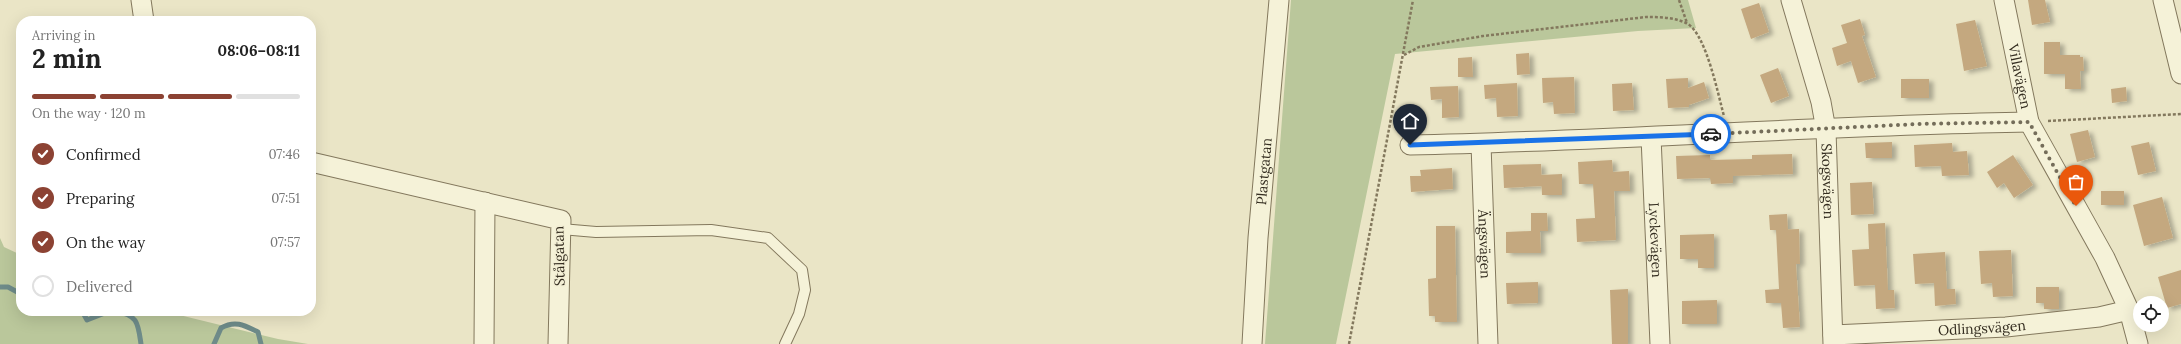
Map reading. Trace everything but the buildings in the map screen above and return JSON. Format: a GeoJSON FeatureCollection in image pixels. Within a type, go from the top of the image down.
{"type":"FeatureCollection","features":[{"type":"Feature","properties":{"kind":"street"},"geometry":{"type":"LineString","coordinates":[[141,0],[143,16]]}},
{"type":"Feature","properties":{"kind":"street","name":"Plastgatan"},"geometry":{"type":"LineString","coordinates":[[1252,344],[1258,238],[1279,0]]}},
{"type":"Feature","properties":{"kind":"street","name":"Skogsvägen"},"geometry":{"type":"LineString","coordinates":[[1791,0],[1821,102],[1826,130],[1833,340]]}},
{"type":"Feature","properties":{"kind":"street","name":"Villavägen"},"geometry":{"type":"LineString","coordinates":[[2004,0],[2029,122],[2093,234],[2129,310],[2138,344]]}},
{"type":"Feature","properties":{"kind":"street"},"geometry":{"type":"LineString","coordinates":[[2163,0],[2181,74]]}},
{"type":"Feature","properties":{"kind":"street"},"geometry":{"type":"LineString","coordinates":[[1410,145],[1481,144],[1826,130],[1919,124],[2029,122]]}},
{"type":"Feature","properties":{"kind":"street","name":"Lyckevägen"},"geometry":{"type":"LineString","coordinates":[[1651,137],[1660,344]]}},
{"type":"Feature","properties":{"kind":"street","name":"Ängsvägen"},"geometry":{"type":"LineString","coordinates":[[1481,144],[1488,344]]}},
{"type":"Feature","properties":{"kind":"street","name":"Stålgatan"},"geometry":{"type":"LineString","coordinates":[[316,163],[561,220],[558,344]]}},
{"type":"Feature","properties":{"kind":"street"},"geometry":{"type":"LineString","coordinates":[[484,202],[484,344]]}},
{"type":"Feature","properties":{"kind":"street","name":"Odlingsvägen"},"geometry":{"type":"LineString","coordinates":[[1833,340],[2006,327],[2099,317],[2129,310]]}},
{"type":"Feature","properties":{"kind":"lane"},"geometry":{"type":"LineString","coordinates":[[561,229],[596,232],[711,230],[768,238],[802,270],[805,290],[799,314],[785,344]]}},
{"type":"Feature","properties":{"kind":"path"},"geometry":{"type":"LineString","coordinates":[[1349,344],[1404,55],[1413,0]]}},
{"type":"Feature","properties":{"kind":"path"},"geometry":{"type":"LineString","coordinates":[[1679,0],[1687,23],[1696,32],[1705,50],[1729,133]]}},
{"type":"Feature","properties":{"kind":"path"},"geometry":{"type":"LineString","coordinates":[[1404,55],[1419,47],[1483,36],[1646,17],[1663,17],[1687,23]]}},
{"type":"Feature","properties":{"kind":"path"},"geometry":{"type":"LineString","coordinates":[[2029,122],[2181,114]]}},
{"type":"Feature","properties":{"kind":"green space"},"geometry":{"type":"Polygon","coordinates":[[[1291,0],[1688,0],[1696,28],[1638,31],[1395,54],[1336,344],[1265,344],[1291,0]]]}},
{"type":"Feature","properties":{"kind":"green space"},"geometry":{"type":"Polygon","coordinates":[[[0,238],[4,247],[16,253],[16,316],[184,316],[278,339],[308,344],[0,344],[0,238]]]}},
{"type":"Feature","properties":{"kind":"waterway"},"geometry":{"type":"LineString","coordinates":[[0,287],[8,287],[16,291]]}},
{"type":"Feature","properties":{"kind":"waterway"},"geometry":{"type":"LineString","coordinates":[[85,316],[87,320],[97,316]]}},
{"type":"Feature","properties":{"kind":"waterway"},"geometry":{"type":"LineString","coordinates":[[130,316],[136,321],[138,325],[141,344]]}},
{"type":"Feature","properties":{"kind":"waterway"},"geometry":{"type":"LineString","coordinates":[[214,344],[221,328],[231,324],[240,324],[258,332],[261,344]]}},
{"type":"Feature","properties":{"kind":"way so far"},"geometry":{"type":"LineString","coordinates":[[1711,134],[1826,130],[1919,124],[2029,122],[2076,206]]}},
{"type":"Feature","properties":{"kind":"route"},"geometry":{"type":"LineString","coordinates":[[1410,145],[1481,144],[1711,134]]}}]}
